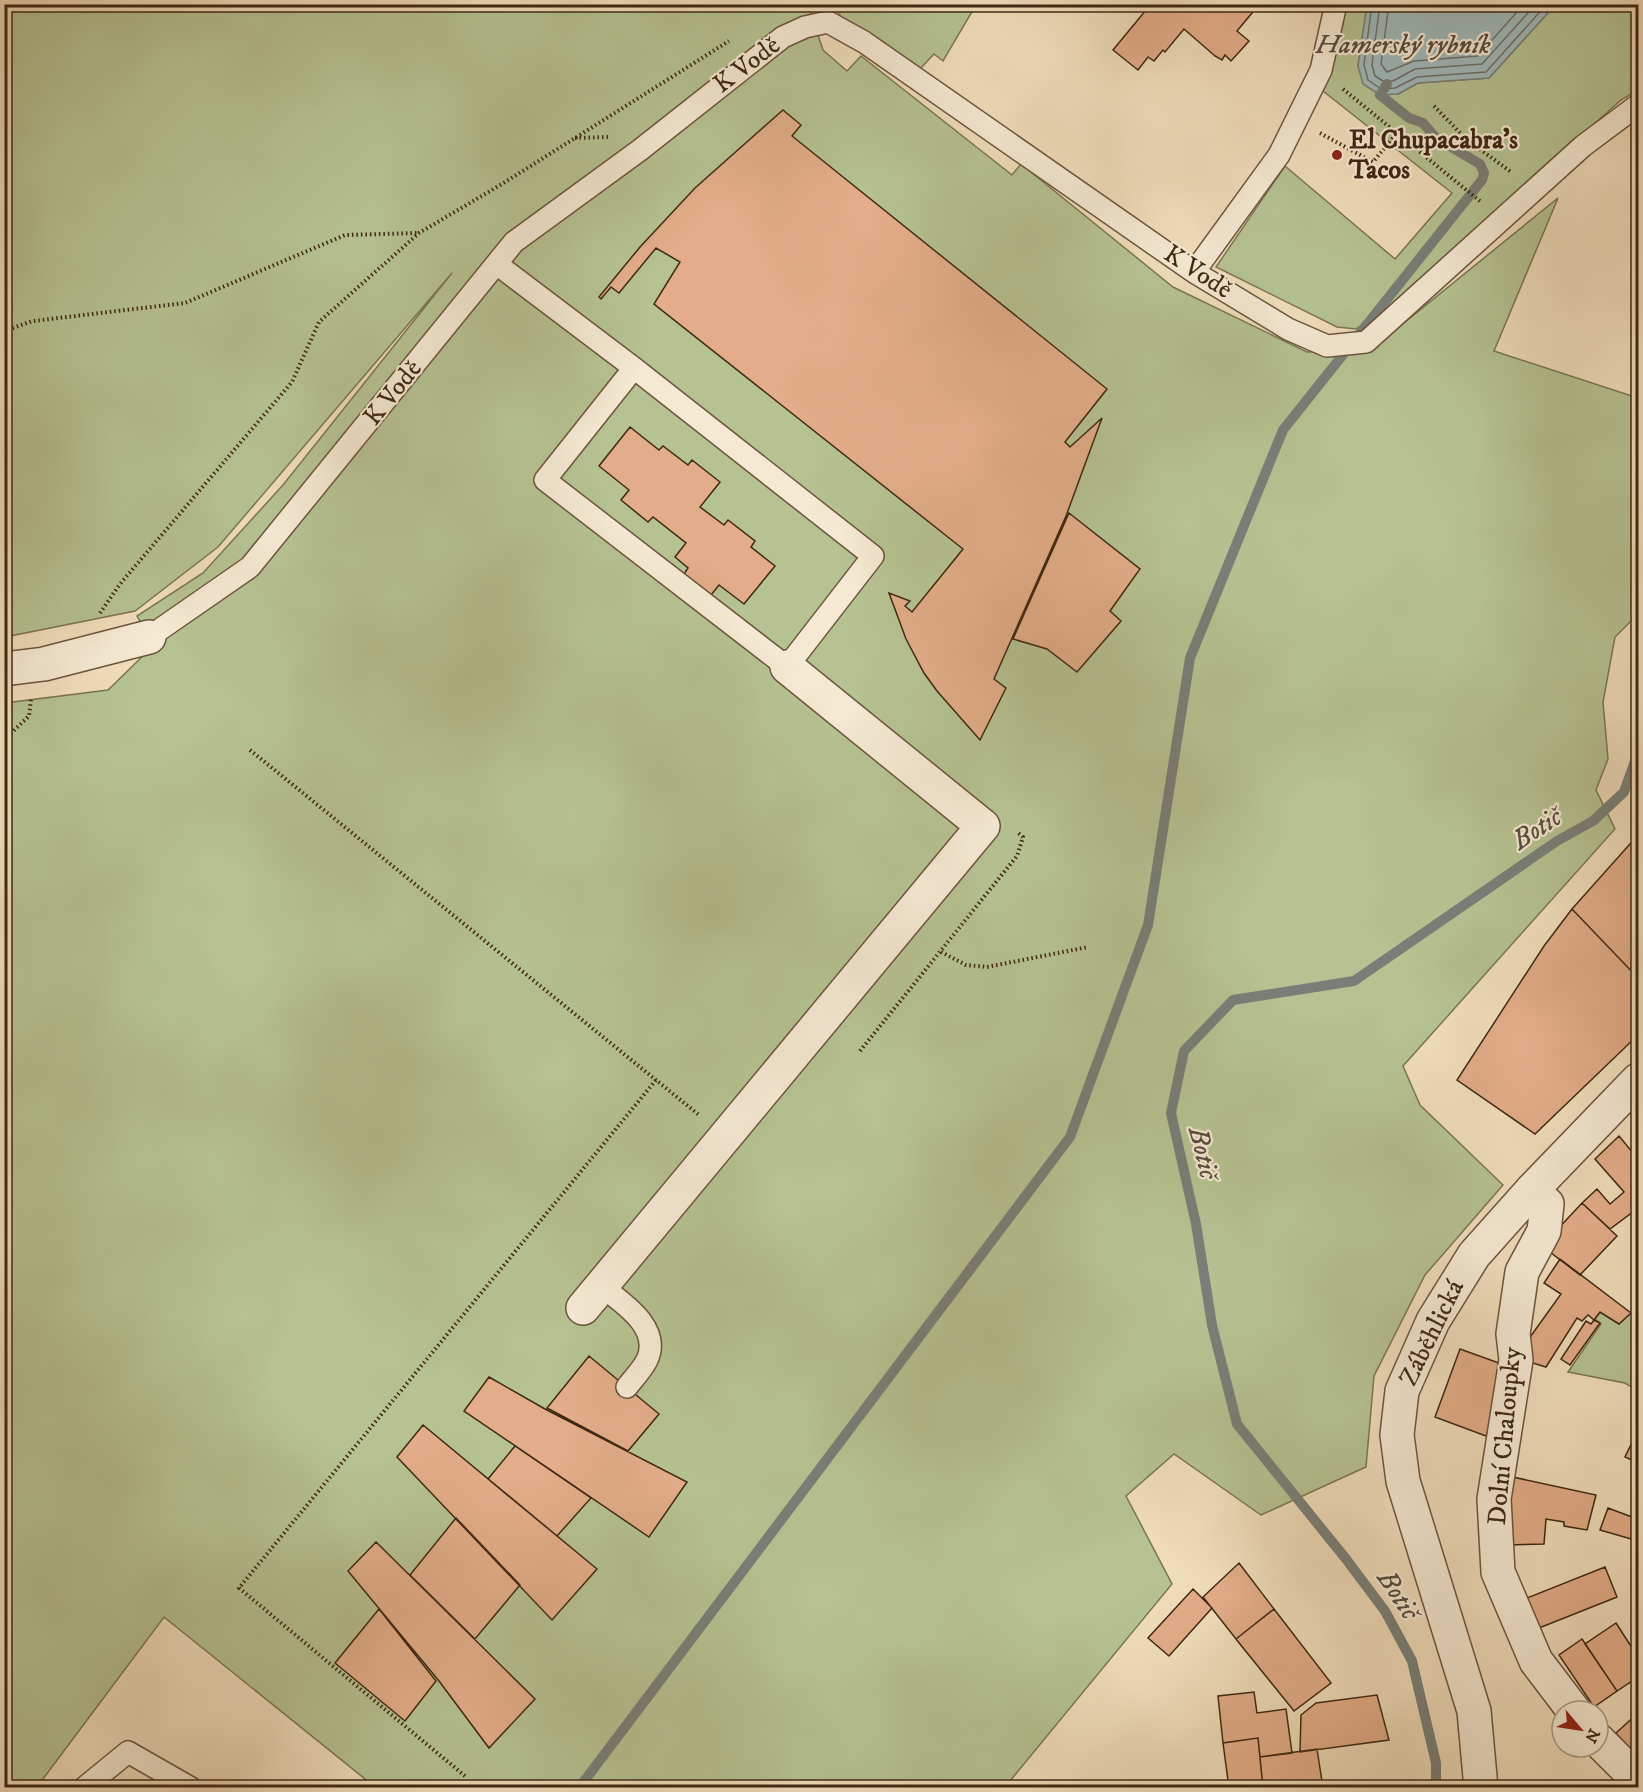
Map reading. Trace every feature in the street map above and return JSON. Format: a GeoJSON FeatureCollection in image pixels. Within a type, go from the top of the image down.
{"type":"FeatureCollection","features":[{"type":"Feature","properties":{"kind":"street","name":"K Vodě"},"geometry":{"type":"LineString","coordinates":[[4,669],[44,664],[149,637]]}},
{"type":"Feature","properties":{"kind":"street"},"geometry":{"type":"LineString","coordinates":[[592,1297],[983,826],[787,667]]}},
{"type":"Feature","properties":{"kind":"street","name":"Záběhlická"},"geometry":{"type":"LineString","coordinates":[[1481,1788],[1474,1711],[1402,1481],[1397,1435],[1398,1409],[1408,1372],[1452,1287],[1474,1256],[1532,1190],[1638,1080]]}},
{"type":"Feature","properties":{"kind":"street","name":"Dolní Chaloupky"},"geometry":{"type":"LineString","coordinates":[[1532,1190],[1547,1204],[1544,1231],[1522,1272],[1513,1334],[1516,1360],[1494,1498],[1498,1572],[1536,1661],[1565,1699]]}},
{"type":"Feature","properties":{"kind":"street"},"geometry":{"type":"LineString","coordinates":[[1610,1752],[1638,1780]]}},
{"type":"Feature","properties":{"kind":"lane"},"geometry":{"type":"LineString","coordinates":[[1194,272],[1279,155],[1321,70],[1336,4]]}},
{"type":"Feature","properties":{"kind":"lane","name":"K Vodě"},"geometry":{"type":"LineString","coordinates":[[149,637],[250,567],[498,265],[514,242],[640,150],[770,46],[805,27],[828,22],[874,49],[1194,272],[1288,328],[1327,346],[1366,342],[1583,146],[1638,105]]}},
{"type":"Feature","properties":{"kind":"lane"},"geometry":{"type":"LineString","coordinates":[[498,265],[634,368],[873,556],[787,667],[545,480],[634,368]]}},
{"type":"Feature","properties":{"kind":"lane"},"geometry":{"type":"LineString","coordinates":[[592,1297],[634,1313],[645,1327],[651,1344],[646,1361],[627,1387]]}},
{"type":"Feature","properties":{"kind":"lane"},"geometry":{"type":"LineString","coordinates":[[84,1788],[128,1752],[191,1788]]}},
{"type":"Feature","properties":{"kind":"path"},"geometry":{"type":"LineString","coordinates":[[94,621],[120,584],[292,382],[319,322],[418,232],[502,184],[731,40]]}},
{"type":"Feature","properties":{"kind":"path"},"geometry":{"type":"LineString","coordinates":[[1321,70],[1463,186]]}},
{"type":"Feature","properties":{"kind":"path"},"geometry":{"type":"LineString","coordinates":[[1434,106],[1466,139],[1535,190]]}},
{"type":"Feature","properties":{"kind":"path"},"geometry":{"type":"LineString","coordinates":[[1296,121],[1373,162],[1397,133]]}},
{"type":"Feature","properties":{"kind":"path"},"geometry":{"type":"LineString","coordinates":[[4,331],[33,321],[185,303],[345,235],[418,232]]}},
{"type":"Feature","properties":{"kind":"path"},"geometry":{"type":"LineString","coordinates":[[250,750],[726,1136]]}},
{"type":"Feature","properties":{"kind":"path"},"geometry":{"type":"LineString","coordinates":[[941,952],[966,964],[987,967],[1088,947]]}},
{"type":"Feature","properties":{"kind":"path"},"geometry":{"type":"LineString","coordinates":[[465,1776],[239,1588],[656,1080]]}},
{"type":"Feature","properties":{"kind":"green space"},"geometry":{"type":"Polygon","coordinates":[[[4,5],[808,5],[823,50],[847,71],[861,56],[1012,175],[1021,164],[1173,287],[1307,352],[1373,348],[1558,198],[1494,351],[1638,398],[1638,614],[1615,637],[1603,702],[1608,759],[1596,790],[1615,829],[1403,1066],[1420,1105],[1503,1185],[1425,1275],[1374,1376],[1366,1467],[1261,1515],[1174,1454],[1126,1496],[1172,1584],[1005,1787],[375,1787],[164,1617],[37,1787],[5,1787],[5,703],[108,690],[151,648],[149,637],[137,616],[203,573],[283,485],[452,273],[218,547],[135,611],[5,637],[4,229],[9,226],[4,220],[4,5]]]}},
{"type":"Feature","properties":{"kind":"green space"},"geometry":{"type":"Polygon","coordinates":[[[835,5],[976,5],[943,61],[934,54],[918,71],[842,19],[835,5]]]}},
{"type":"Feature","properties":{"kind":"green space"},"geometry":{"type":"Polygon","coordinates":[[[1342,5],[1367,5],[1358,66],[1398,94],[1418,83],[1489,78],[1555,5],[1638,5],[1638,90],[1621,100],[1391,305],[1356,329],[1337,327],[1216,267],[1285,166],[1395,259],[1452,193],[1323,91],[1342,5]]]}},
{"type":"Feature","properties":{"kind":"green space"},"geometry":{"type":"Polygon","coordinates":[[[1638,1305],[1638,1391],[1625,1383],[1568,1372],[1601,1324],[1595,1319],[1600,1312],[1619,1324],[1638,1305]]]}},
{"type":"Feature","properties":{"kind":"water","name":"Hamerský rybník"},"geometry":{"type":"Polygon","coordinates":[[[1367,4],[1555,5],[1489,78],[1418,83],[1398,94],[1380,95],[1363,84],[1358,66],[1367,4]]]}},
{"type":"Feature","properties":{"kind":"building"},"geometry":{"type":"Polygon","coordinates":[[[1151,4],[1254,4],[1257,7],[1237,31],[1249,41],[1231,61],[1225,55],[1222,60],[1215,56],[1184,29],[1165,52],[1163,50],[1154,61],[1148,57],[1138,70],[1113,50],[1151,4]]]}},
{"type":"Feature","properties":{"kind":"building"},"geometry":{"type":"Polygon","coordinates":[[[783,110],[801,125],[792,136],[1107,389],[1065,442],[1070,447],[1102,418],[1066,516],[994,679],[1006,688],[980,740],[924,673],[906,639],[889,593],[910,601],[905,606],[912,612],[963,549],[654,304],[680,262],[656,248],[619,293],[611,287],[601,299],[599,297],[640,247],[695,188],[783,110]]]}},
{"type":"Feature","properties":{"kind":"building"},"geometry":{"type":"Polygon","coordinates":[[[630,427],[659,450],[663,446],[688,465],[692,460],[720,482],[700,507],[724,525],[728,520],[755,541],[751,547],[775,566],[744,604],[719,585],[711,595],[684,574],[688,568],[675,557],[686,543],[653,517],[648,522],[621,500],[629,490],[599,466],[630,427]]]}},
{"type":"Feature","properties":{"kind":"building"},"geometry":{"type":"Polygon","coordinates":[[[1069,513],[1140,569],[1110,611],[1121,621],[1077,672],[1047,649],[1013,639],[1069,513]]]}},
{"type":"Feature","properties":{"kind":"building"},"geometry":{"type":"Polygon","coordinates":[[[1638,835],[1638,978],[1572,909],[1638,835]]]}},
{"type":"Feature","properties":{"kind":"building"},"geometry":{"type":"Polygon","coordinates":[[[1572,909],[1638,978],[1638,1035],[1535,1134],[1457,1080],[1544,946],[1572,909]]]}},
{"type":"Feature","properties":{"kind":"building"},"geometry":{"type":"Polygon","coordinates":[[[1619,1136],[1638,1159],[1638,1208],[1610,1229],[1582,1203],[1597,1189],[1610,1204],[1624,1192],[1595,1159],[1619,1136]]]}},
{"type":"Feature","properties":{"kind":"building"},"geometry":{"type":"Polygon","coordinates":[[[1582,1203],[1617,1236],[1580,1275],[1542,1246],[1582,1203]]]}},
{"type":"Feature","properties":{"kind":"building"},"geometry":{"type":"Polygon","coordinates":[[[1560,1259],[1631,1313],[1619,1324],[1600,1312],[1594,1320],[1588,1315],[1582,1321],[1577,1318],[1546,1367],[1523,1360],[1523,1347],[1561,1294],[1544,1283],[1560,1259]]]}},
{"type":"Feature","properties":{"kind":"building"},"geometry":{"type":"Polygon","coordinates":[[[1594,1320],[1600,1323],[1570,1365],[1561,1359],[1586,1321],[1591,1324],[1594,1320]]]}},
{"type":"Feature","properties":{"kind":"building"},"geometry":{"type":"Polygon","coordinates":[[[1460,1349],[1510,1367],[1486,1436],[1435,1417],[1460,1349]]]}},
{"type":"Feature","properties":{"kind":"building"},"geometry":{"type":"Polygon","coordinates":[[[589,1356],[659,1414],[628,1451],[547,1408],[589,1356]]]}},
{"type":"Feature","properties":{"kind":"building"},"geometry":{"type":"Polygon","coordinates":[[[489,1377],[545,1409],[687,1482],[649,1537],[464,1411],[489,1377]]]}},
{"type":"Feature","properties":{"kind":"building"},"geometry":{"type":"Polygon","coordinates":[[[423,1425],[597,1569],[552,1620],[397,1457],[423,1425]]]}},
{"type":"Feature","properties":{"kind":"building"},"geometry":{"type":"Polygon","coordinates":[[[1638,1430],[1638,1463],[1625,1457],[1638,1430]]]}},
{"type":"Feature","properties":{"kind":"building"},"geometry":{"type":"Polygon","coordinates":[[[515,1446],[591,1498],[557,1536],[488,1479],[515,1446]]]}},
{"type":"Feature","properties":{"kind":"building"},"geometry":{"type":"Polygon","coordinates":[[[1508,1476],[1596,1495],[1587,1530],[1564,1526],[1564,1522],[1546,1519],[1544,1544],[1504,1545],[1508,1476]]]}},
{"type":"Feature","properties":{"kind":"building"},"geometry":{"type":"Polygon","coordinates":[[[1638,1502],[1638,1541],[1600,1530],[1608,1508],[1632,1517],[1638,1502]]]}},
{"type":"Feature","properties":{"kind":"building"},"geometry":{"type":"Polygon","coordinates":[[[456,1518],[520,1585],[475,1639],[410,1575],[456,1518]]]}},
{"type":"Feature","properties":{"kind":"building"},"geometry":{"type":"Polygon","coordinates":[[[376,1542],[535,1699],[489,1748],[439,1681],[348,1571],[376,1542]]]}},
{"type":"Feature","properties":{"kind":"building"},"geometry":{"type":"Polygon","coordinates":[[[1239,1563],[1274,1609],[1236,1639],[1203,1597],[1239,1563]]]}},
{"type":"Feature","properties":{"kind":"building"},"geometry":{"type":"Polygon","coordinates":[[[1605,1567],[1617,1597],[1534,1630],[1522,1600],[1605,1567]]]}},
{"type":"Feature","properties":{"kind":"building"},"geometry":{"type":"Polygon","coordinates":[[[1193,1589],[1212,1608],[1169,1656],[1148,1638],[1193,1589]]]}},
{"type":"Feature","properties":{"kind":"building"},"geometry":{"type":"Polygon","coordinates":[[[379,1609],[436,1681],[405,1721],[335,1663],[379,1609]]]}},
{"type":"Feature","properties":{"kind":"building"},"geometry":{"type":"Polygon","coordinates":[[[1274,1609],[1331,1683],[1294,1711],[1236,1639],[1274,1609]]]}},
{"type":"Feature","properties":{"kind":"building"},"geometry":{"type":"Polygon","coordinates":[[[1616,1623],[1638,1657],[1638,1677],[1617,1691],[1585,1644],[1616,1623]]]}},
{"type":"Feature","properties":{"kind":"building"},"geometry":{"type":"Polygon","coordinates":[[[1582,1639],[1617,1691],[1606,1699],[1589,1699],[1559,1655],[1582,1639]]]}},
{"type":"Feature","properties":{"kind":"building"},"geometry":{"type":"Polygon","coordinates":[[[1254,1692],[1257,1713],[1286,1709],[1292,1753],[1260,1757],[1258,1738],[1223,1743],[1218,1696],[1254,1692]]]}},
{"type":"Feature","properties":{"kind":"building"},"geometry":{"type":"Polygon","coordinates":[[[1377,1695],[1389,1740],[1300,1752],[1301,1715],[1316,1703],[1377,1695]]]}},
{"type":"Feature","properties":{"kind":"building"},"geometry":{"type":"Polygon","coordinates":[[[1638,1713],[1638,1759],[1616,1733],[1638,1713]]]}},
{"type":"Feature","properties":{"kind":"building"},"geometry":{"type":"Polygon","coordinates":[[[1258,1738],[1263,1788],[1229,1788],[1223,1743],[1258,1738]]]}},
{"type":"Feature","properties":{"kind":"building"},"geometry":{"type":"Polygon","coordinates":[[[1317,1749],[1323,1788],[1263,1788],[1260,1757],[1317,1749]]]}},
{"type":"Feature","properties":{"kind":"waterway"},"geometry":{"type":"LineString","coordinates":[[579,1788],[1070,1137],[1148,925],[1190,658],[1283,430],[1482,180],[1484,173],[1480,164],[1436,138],[1423,123],[1409,118],[1380,95],[1387,84]]}},
{"type":"Feature","properties":{"kind":"waterway","name":"Botič"},"geometry":{"type":"LineString","coordinates":[[1436,1788],[1436,1763],[1412,1661],[1385,1611],[1237,1424],[1212,1325],[1196,1224],[1171,1113],[1184,1051],[1233,1000],[1354,981],[1557,841],[1593,821],[1624,792],[1636,758],[1638,731]]}},
{"type":"Feature","properties":{"kind":"place","name":"El Chupacabra's Tacos"},"geometry":{"type":"Point","coordinates":[1337,155]}}]}
